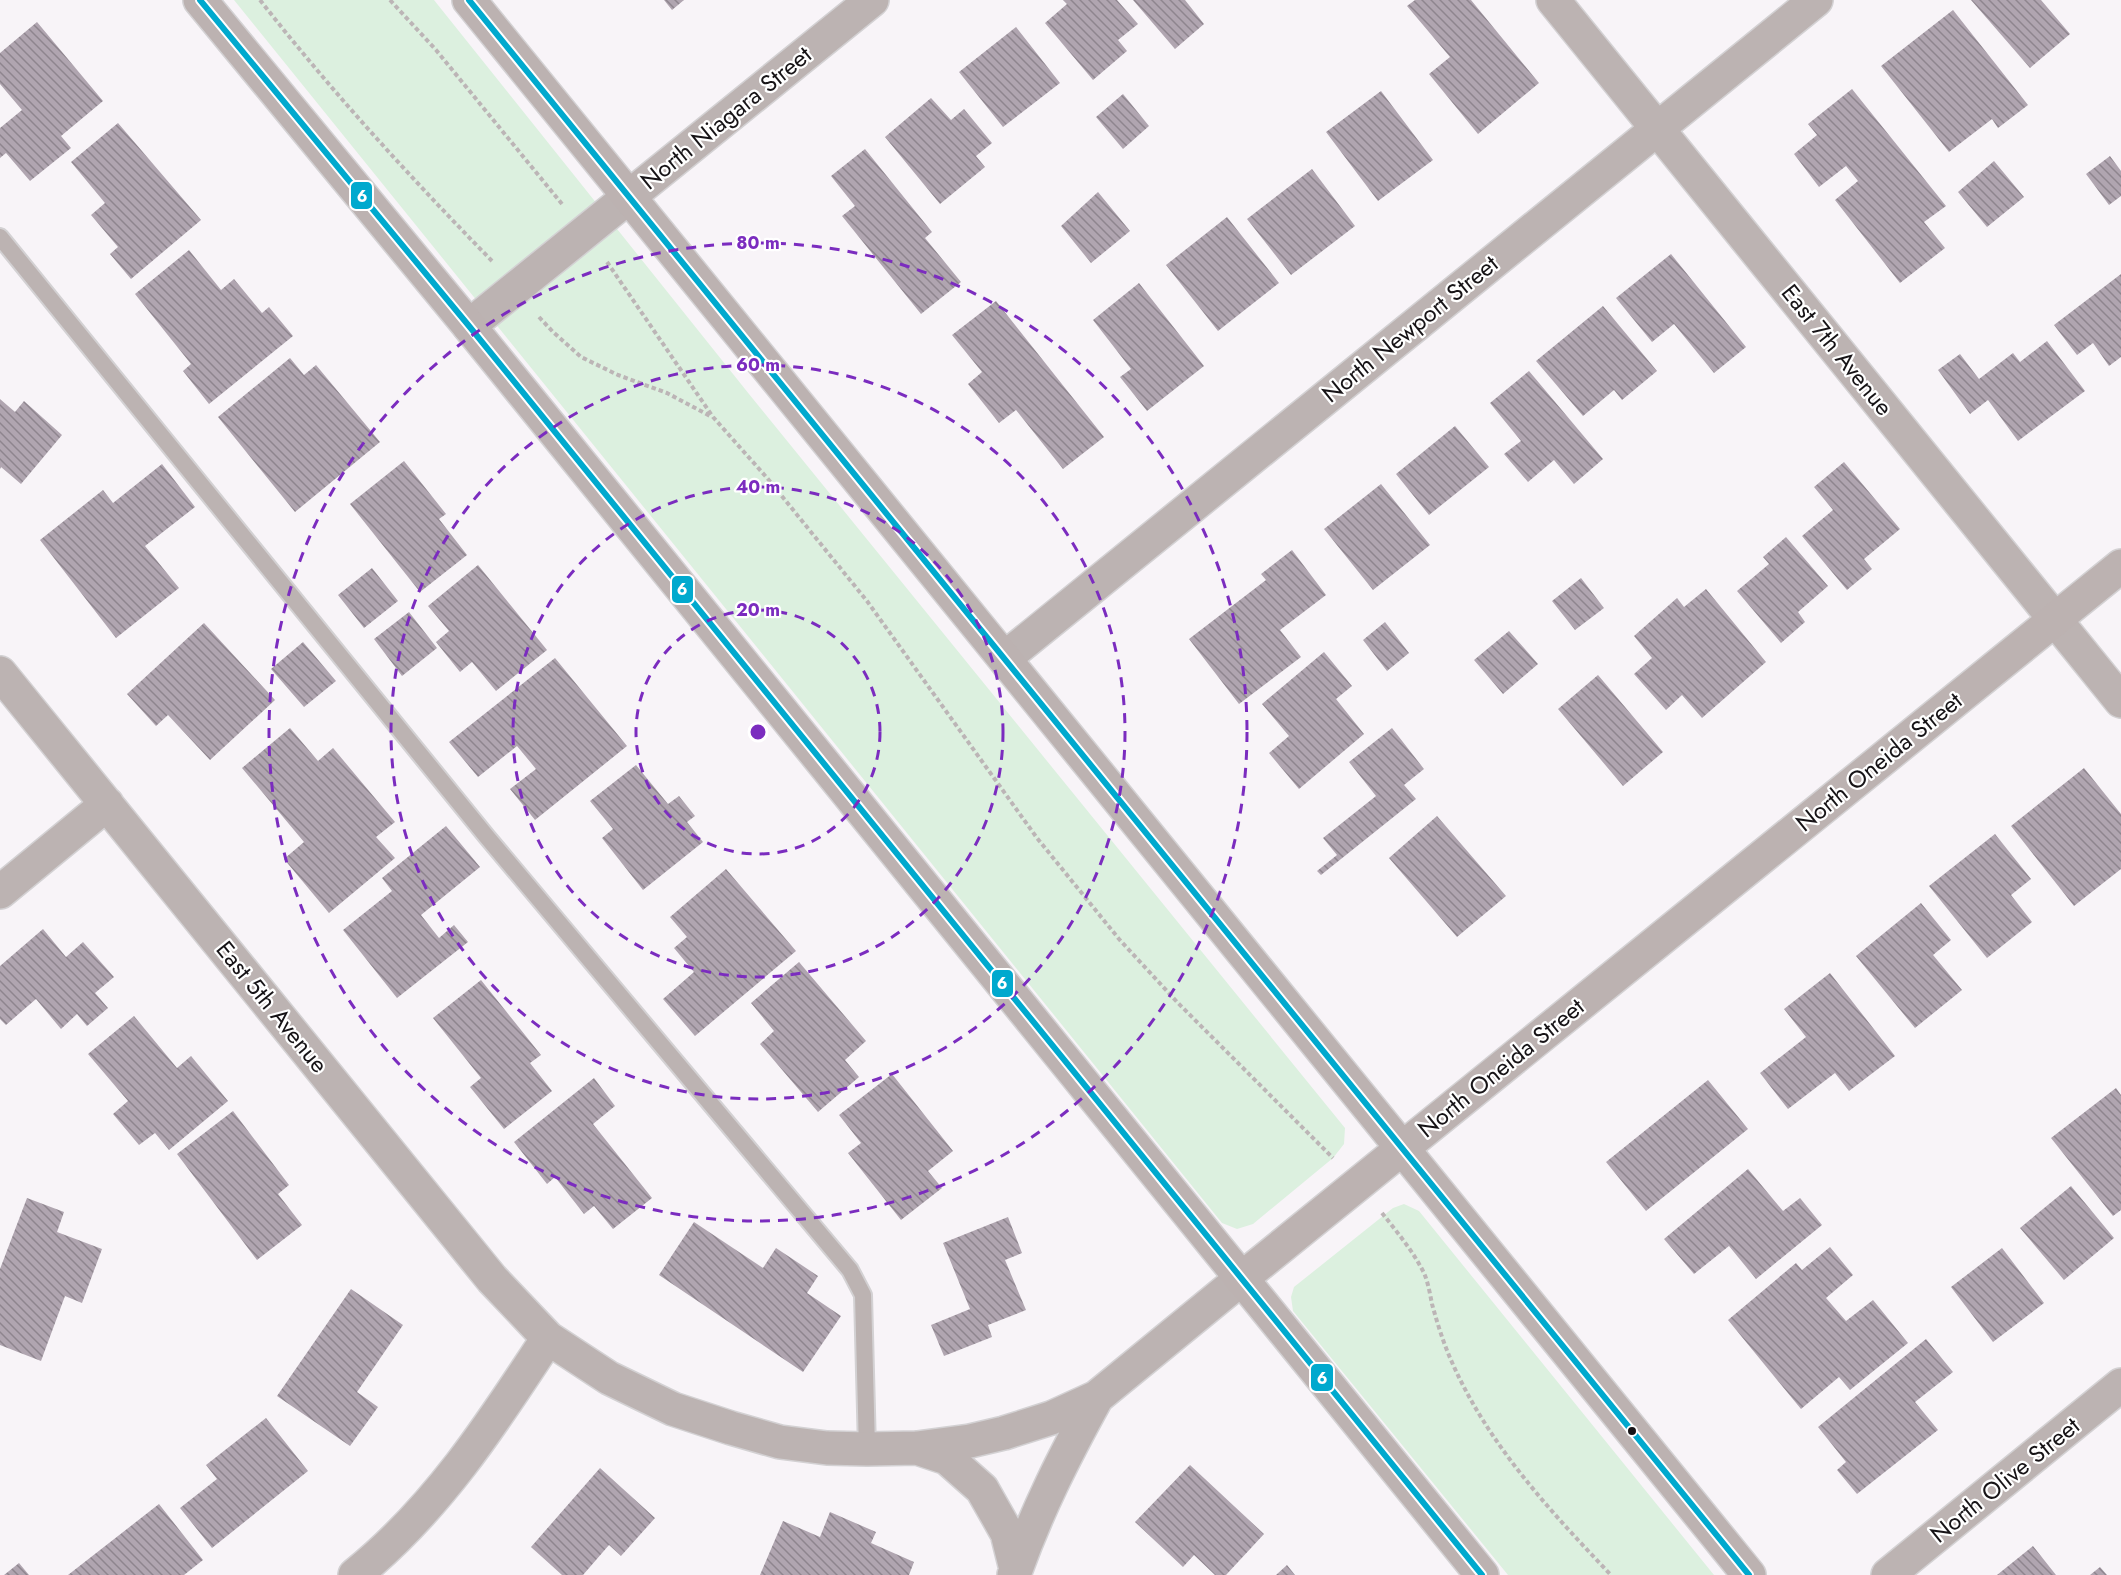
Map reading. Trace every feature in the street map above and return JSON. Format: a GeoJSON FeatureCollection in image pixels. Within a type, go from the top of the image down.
{"type":"FeatureCollection","features":[{"type":"Feature","properties":{"kind":"main road"},"geometry":{"type":"LineString","coordinates":[[200,0],[469,326],[1482,1575]]}},
{"type":"Feature","properties":{"kind":"main road"},"geometry":{"type":"LineString","coordinates":[[469,0],[1749,1575]]}},
{"type":"Feature","properties":{"kind":"main road","name":"North Oneida Street"},"geometry":{"type":"LineString","coordinates":[[1241,1279],[2121,566]]}},
{"type":"Feature","properties":{"kind":"street","name":"East 7th Avenue"},"geometry":{"type":"LineString","coordinates":[[1553,0],[2121,701]]}},
{"type":"Feature","properties":{"kind":"street","name":"North Newport Street"},"geometry":{"type":"LineString","coordinates":[[1005,658],[1815,0]]}},
{"type":"Feature","properties":{"kind":"street","name":"North Niagara Street"},"geometry":{"type":"LineString","coordinates":[[469,326],[869,1]]}},
{"type":"Feature","properties":{"kind":"street","name":"East 5th Avenue"},"geometry":{"type":"LineString","coordinates":[[0,673],[492,1279],[548,1338]]}},
{"type":"Feature","properties":{"kind":"street"},"geometry":{"type":"LineString","coordinates":[[0,892],[107,804]]}},
{"type":"Feature","properties":{"kind":"street","name":"North Oneida Street"},"geometry":{"type":"LineString","coordinates":[[548,1338],[609,1378],[673,1408],[731,1428],[780,1442],[827,1448],[917,1448],[970,1441],[1004,1433],[1051,1418],[1097,1397],[1241,1279]]}},
{"type":"Feature","properties":{"kind":"street"},"geometry":{"type":"LineString","coordinates":[[356,1575],[382,1554],[434,1500],[491,1425],[548,1338]]}},
{"type":"Feature","properties":{"kind":"street","name":"North Olive Street"},"geometry":{"type":"LineString","coordinates":[[1888,1575],[2121,1384]]}},
{"type":"Feature","properties":{"kind":"street"},"geometry":{"type":"LineString","coordinates":[[1015,1572],[1058,1469],[1097,1397]]}},
{"type":"Feature","properties":{"kind":"street"},"geometry":{"type":"LineString","coordinates":[[917,1448],[947,1458],[982,1489],[1007,1533],[1015,1572]]}},
{"type":"Feature","properties":{"kind":"lane"},"geometry":{"type":"LineString","coordinates":[[0,237],[487,837],[850,1270],[862,1294],[867,1449]]}},
{"type":"Feature","properties":{"kind":"path"},"geometry":{"type":"LineString","coordinates":[[260,0],[314,68],[414,180],[517,286],[546,325],[581,357],[618,375],[667,393],[713,417],[768,479],[867,601],[1030,829],[1119,939],[1177,1002],[1358,1184],[1404,1241],[1425,1274],[1451,1359],[1481,1415],[1515,1468],[1611,1575]]}},
{"type":"Feature","properties":{"kind":"green space"},"geometry":{"type":"Polygon","coordinates":[[[234,0],[434,0],[749,394],[1345,1128],[1344,1144],[1333,1158],[1253,1224],[1237,1229],[1222,1223],[234,0]]]}},
{"type":"Feature","properties":{"kind":"green space"},"geometry":{"type":"Polygon","coordinates":[[[1404,1204],[1419,1211],[1714,1575],[1508,1575],[1293,1311],[1291,1297],[1294,1287],[1393,1208],[1404,1204]]]}},
{"type":"Feature","properties":{"kind":"building"},"geometry":{"type":"Polygon","coordinates":[[[664,0],[684,0],[672,10],[664,0]]]}},
{"type":"Feature","properties":{"kind":"building"},"geometry":{"type":"Polygon","coordinates":[[[1063,0],[1117,0],[1138,24],[1118,40],[1127,51],[1093,80],[1045,23],[1067,4],[1063,0]]]}},
{"type":"Feature","properties":{"kind":"building"},"geometry":{"type":"Polygon","coordinates":[[[1133,0],[1185,0],[1204,24],[1175,49],[1133,0]]]}},
{"type":"Feature","properties":{"kind":"building"},"geometry":{"type":"Polygon","coordinates":[[[1415,0],[1471,0],[1539,83],[1478,134],[1429,74],[1450,57],[1407,6],[1415,0]]]}},
{"type":"Feature","properties":{"kind":"building"},"geometry":{"type":"Polygon","coordinates":[[[1971,0],[2041,0],[2070,34],[2030,68],[1971,0]]]}},
{"type":"Feature","properties":{"kind":"building"},"geometry":{"type":"Polygon","coordinates":[[[1953,10],[2028,105],[1998,128],[1992,119],[1949,152],[1881,66],[1953,10]]]}},
{"type":"Feature","properties":{"kind":"building"},"geometry":{"type":"Polygon","coordinates":[[[37,22],[103,101],[61,136],[71,148],[30,181],[6,153],[0,158],[0,128],[22,110],[0,84],[0,53],[37,22]]]}},
{"type":"Feature","properties":{"kind":"building"},"geometry":{"type":"Polygon","coordinates":[[[1016,27],[1060,83],[1003,127],[959,72],[1016,27]]]}},
{"type":"Feature","properties":{"kind":"building"},"geometry":{"type":"Polygon","coordinates":[[[1852,89],[1946,206],[1924,222],[1945,248],[1900,283],[1835,200],[1858,181],[1846,166],[1819,187],[1794,154],[1817,135],[1808,124],[1852,89]]]}},
{"type":"Feature","properties":{"kind":"building"},"geometry":{"type":"Polygon","coordinates":[[[1381,91],[1433,160],[1378,201],[1326,132],[1381,91]]]}},
{"type":"Feature","properties":{"kind":"building"},"geometry":{"type":"Polygon","coordinates":[[[1123,94],[1149,126],[1123,149],[1096,117],[1123,94]]]}},
{"type":"Feature","properties":{"kind":"building"},"geometry":{"type":"Polygon","coordinates":[[[931,98],[951,120],[964,109],[992,143],[976,156],[985,167],[940,204],[885,137],[931,98]]]}},
{"type":"Feature","properties":{"kind":"building"},"geometry":{"type":"Polygon","coordinates":[[[118,123],[201,220],[131,279],[110,254],[118,247],[91,215],[105,203],[71,162],[118,123]]]}},
{"type":"Feature","properties":{"kind":"building"},"geometry":{"type":"Polygon","coordinates":[[[865,149],[932,232],[925,238],[961,282],[921,314],[842,216],[855,206],[831,176],[865,149]]]}},
{"type":"Feature","properties":{"kind":"building"},"geometry":{"type":"Polygon","coordinates":[[[2110,156],[2121,171],[2121,196],[2109,205],[2086,174],[2110,156]]]}},
{"type":"Feature","properties":{"kind":"building"},"geometry":{"type":"Polygon","coordinates":[[[1994,161],[2024,197],[1987,227],[1958,192],[1994,161]]]}},
{"type":"Feature","properties":{"kind":"building"},"geometry":{"type":"Polygon","coordinates":[[[1312,169],[1355,226],[1291,275],[1247,219],[1312,169]]]}},
{"type":"Feature","properties":{"kind":"building"},"geometry":{"type":"Polygon","coordinates":[[[1098,192],[1130,231],[1091,263],[1061,226],[1098,192]]]}},
{"type":"Feature","properties":{"kind":"building"},"geometry":{"type":"Polygon","coordinates":[[[1227,217],[1279,283],[1218,331],[1166,265],[1227,217]]]}},
{"type":"Feature","properties":{"kind":"building"},"geometry":{"type":"Polygon","coordinates":[[[189,250],[221,290],[234,279],[262,313],[269,307],[293,336],[209,404],[183,371],[191,364],[135,294],[189,250]]]}},
{"type":"Feature","properties":{"kind":"building"},"geometry":{"type":"Polygon","coordinates":[[[1671,254],[1746,347],[1714,373],[1674,324],[1652,342],[1616,298],[1671,254]]]}},
{"type":"Feature","properties":{"kind":"building"},"geometry":{"type":"Polygon","coordinates":[[[2121,274],[2121,357],[2109,366],[2093,343],[2077,355],[2054,325],[2121,274]]]}},
{"type":"Feature","properties":{"kind":"building"},"geometry":{"type":"Polygon","coordinates":[[[1139,283],[1204,366],[1147,411],[1120,377],[1131,369],[1093,320],[1139,283]]]}},
{"type":"Feature","properties":{"kind":"building"},"geometry":{"type":"Polygon","coordinates":[[[996,301],[1104,437],[1063,469],[1016,410],[999,423],[968,384],[982,372],[952,335],[996,301]]]}},
{"type":"Feature","properties":{"kind":"building"},"geometry":{"type":"Polygon","coordinates":[[[1603,306],[1657,371],[1622,400],[1614,390],[1583,416],[1536,361],[1603,306]]]}},
{"type":"Feature","properties":{"kind":"building"},"geometry":{"type":"Polygon","coordinates":[[[2047,341],[2085,391],[2018,441],[1988,400],[1970,414],[1938,370],[1960,354],[1979,379],[2013,353],[2020,362],[2047,341]]]}},
{"type":"Feature","properties":{"kind":"building"},"geometry":{"type":"Polygon","coordinates":[[[290,358],[304,375],[316,365],[380,442],[295,512],[218,417],[290,358]]]}},
{"type":"Feature","properties":{"kind":"building"},"geometry":{"type":"Polygon","coordinates":[[[1529,371],[1603,459],[1574,484],[1554,460],[1528,482],[1504,454],[1521,441],[1490,403],[1529,371]]]}},
{"type":"Feature","properties":{"kind":"building"},"geometry":{"type":"Polygon","coordinates":[[[0,399],[15,412],[24,401],[62,435],[21,484],[1,467],[0,469],[0,399]]]}},
{"type":"Feature","properties":{"kind":"building"},"geometry":{"type":"Polygon","coordinates":[[[1455,426],[1489,467],[1429,515],[1396,474],[1455,426]]]}},
{"type":"Feature","properties":{"kind":"building"},"geometry":{"type":"Polygon","coordinates":[[[404,461],[446,514],[439,519],[467,555],[420,592],[350,504],[404,461]]]}},
{"type":"Feature","properties":{"kind":"building"},"geometry":{"type":"Polygon","coordinates":[[[1844,462],[1900,529],[1864,559],[1872,569],[1847,590],[1802,536],[1833,510],[1814,487],[1844,462]]]}},
{"type":"Feature","properties":{"kind":"building"},"geometry":{"type":"Polygon","coordinates":[[[162,464],[195,507],[145,546],[179,588],[116,638],[40,540],[103,490],[113,503],[162,464]]]}},
{"type":"Feature","properties":{"kind":"building"},"geometry":{"type":"Polygon","coordinates":[[[1381,484],[1430,545],[1373,590],[1324,529],[1381,484]]]}},
{"type":"Feature","properties":{"kind":"building"},"geometry":{"type":"Polygon","coordinates":[[[1786,537],[1828,586],[1798,612],[1805,622],[1781,643],[1737,591],[1769,564],[1763,557],[1786,537]]]}},
{"type":"Feature","properties":{"kind":"building"},"geometry":{"type":"Polygon","coordinates":[[[1292,550],[1326,595],[1280,630],[1301,657],[1239,704],[1189,639],[1266,580],[1261,574],[1292,550]]]}},
{"type":"Feature","properties":{"kind":"building"},"geometry":{"type":"Polygon","coordinates":[[[478,565],[547,650],[496,691],[472,662],[460,672],[436,642],[449,631],[428,606],[478,565]]]}},
{"type":"Feature","properties":{"kind":"building"},"geometry":{"type":"Polygon","coordinates":[[[372,568],[398,601],[364,628],[338,595],[372,568]]]}},
{"type":"Feature","properties":{"kind":"building"},"geometry":{"type":"Polygon","coordinates":[[[1581,578],[1604,608],[1575,630],[1552,601],[1581,578]]]}},
{"type":"Feature","properties":{"kind":"building"},"geometry":{"type":"Polygon","coordinates":[[[1706,589],[1766,662],[1702,718],[1682,695],[1666,710],[1634,674],[1652,658],[1634,636],[1677,598],[1684,607],[1706,589]]]}},
{"type":"Feature","properties":{"kind":"building"},"geometry":{"type":"Polygon","coordinates":[[[409,612],[437,648],[402,676],[374,639],[409,612]]]}},
{"type":"Feature","properties":{"kind":"building"},"geometry":{"type":"Polygon","coordinates":[[[1385,622],[1409,653],[1387,671],[1363,640],[1385,622]]]}},
{"type":"Feature","properties":{"kind":"building"},"geometry":{"type":"Polygon","coordinates":[[[204,623],[275,700],[210,760],[168,715],[156,726],[127,694],[204,623]]]}},
{"type":"Feature","properties":{"kind":"building"},"geometry":{"type":"Polygon","coordinates":[[[1509,631],[1538,664],[1503,694],[1474,660],[1509,631]]]}},
{"type":"Feature","properties":{"kind":"building"},"geometry":{"type":"Polygon","coordinates":[[[303,642],[336,681],[304,707],[271,669],[303,642]]]}},
{"type":"Feature","properties":{"kind":"building"},"geometry":{"type":"Polygon","coordinates":[[[1324,652],[1352,686],[1336,699],[1364,734],[1299,789],[1269,753],[1289,736],[1262,704],[1324,652]]]}},
{"type":"Feature","properties":{"kind":"building"},"geometry":{"type":"Polygon","coordinates":[[[555,658],[627,746],[535,820],[510,789],[536,769],[517,746],[478,777],[449,742],[555,658]]]}},
{"type":"Feature","properties":{"kind":"building"},"geometry":{"type":"Polygon","coordinates":[[[1598,675],[1663,752],[1623,786],[1558,709],[1598,675]]]}},
{"type":"Feature","properties":{"kind":"building"},"geometry":{"type":"Polygon","coordinates":[[[290,728],[318,761],[333,748],[395,822],[376,837],[395,858],[329,913],[284,859],[304,842],[242,768],[290,728]]]}},
{"type":"Feature","properties":{"kind":"building"},"geometry":{"type":"Polygon","coordinates":[[[1392,728],[1424,769],[1404,785],[1416,799],[1321,875],[1317,871],[1337,855],[1323,838],[1376,796],[1349,762],[1392,728]]]}},
{"type":"Feature","properties":{"kind":"building"},"geometry":{"type":"Polygon","coordinates":[[[636,765],[668,804],[679,796],[695,816],[687,822],[703,842],[643,890],[602,838],[613,829],[590,801],[636,765]]]}},
{"type":"Feature","properties":{"kind":"building"},"geometry":{"type":"Polygon","coordinates":[[[2084,768],[2121,814],[2121,869],[2074,906],[2011,826],[2084,768]]]}},
{"type":"Feature","properties":{"kind":"building"},"geometry":{"type":"Polygon","coordinates":[[[1437,816],[1506,896],[1457,937],[1389,858],[1437,816]]]}},
{"type":"Feature","properties":{"kind":"building"},"geometry":{"type":"Polygon","coordinates":[[[446,826],[480,867],[421,915],[439,938],[454,925],[468,942],[397,998],[343,930],[392,891],[382,878],[446,826]]]}},
{"type":"Feature","properties":{"kind":"building"},"geometry":{"type":"Polygon","coordinates":[[[1995,834],[2031,879],[2011,895],[2032,922],[1987,958],[1929,886],[1995,834]]]}},
{"type":"Feature","properties":{"kind":"building"},"geometry":{"type":"Polygon","coordinates":[[[726,869],[796,951],[695,1036],[663,999],[694,972],[674,948],[687,937],[670,917],[726,869]]]}},
{"type":"Feature","properties":{"kind":"building"},"geometry":{"type":"Polygon","coordinates":[[[1921,903],[1951,940],[1933,955],[1962,990],[1915,1028],[1856,956],[1921,903]]]}},
{"type":"Feature","properties":{"kind":"building"},"geometry":{"type":"Polygon","coordinates":[[[43,929],[66,957],[83,942],[114,977],[95,993],[108,1008],[87,1026],[77,1014],[61,1029],[36,999],[6,1025],[0,1019],[0,966],[43,929]]]}},
{"type":"Feature","properties":{"kind":"building"},"geometry":{"type":"Polygon","coordinates":[[[799,962],[866,1041],[845,1060],[859,1077],[818,1112],[760,1044],[774,1031],[751,1003],[799,962]]]}},
{"type":"Feature","properties":{"kind":"building"},"geometry":{"type":"Polygon","coordinates":[[[1830,973],[1895,1056],[1849,1091],[1835,1073],[1788,1109],[1760,1073],[1806,1037],[1784,1009],[1830,973]]]}},
{"type":"Feature","properties":{"kind":"building"},"geometry":{"type":"Polygon","coordinates":[[[481,980],[541,1055],[530,1063],[552,1091],[504,1129],[470,1087],[481,1078],[433,1018],[481,980]]]}},
{"type":"Feature","properties":{"kind":"building"},"geometry":{"type":"Polygon","coordinates":[[[134,1016],[177,1068],[191,1056],[228,1101],[169,1150],[155,1133],[139,1145],[113,1114],[128,1101],[88,1054],[134,1016]]]}},
{"type":"Feature","properties":{"kind":"building"},"geometry":{"type":"Polygon","coordinates":[[[892,1074],[953,1151],[928,1171],[942,1188],[901,1220],[848,1153],[861,1143],[839,1115],[892,1074]]]}},
{"type":"Feature","properties":{"kind":"building"},"geometry":{"type":"Polygon","coordinates":[[[594,1078],[615,1106],[593,1124],[652,1198],[613,1229],[594,1206],[584,1214],[555,1177],[547,1184],[514,1142],[594,1078]]]}},
{"type":"Feature","properties":{"kind":"building"},"geometry":{"type":"Polygon","coordinates":[[[1708,1080],[1748,1129],[1646,1211],[1606,1162],[1708,1080]]]}},
{"type":"Feature","properties":{"kind":"building"},"geometry":{"type":"Polygon","coordinates":[[[2116,1088],[2121,1095],[2121,1210],[2113,1216],[2051,1138],[2116,1088]]]}},
{"type":"Feature","properties":{"kind":"building"},"geometry":{"type":"Polygon","coordinates":[[[233,1111],[289,1185],[278,1194],[302,1225],[257,1260],[177,1154],[233,1111]]]}},
{"type":"Feature","properties":{"kind":"building"},"geometry":{"type":"Polygon","coordinates":[[[1748,1169],[1783,1211],[1800,1198],[1822,1225],[1756,1279],[1729,1246],[1694,1274],[1664,1239],[1748,1169]]]}},
{"type":"Feature","properties":{"kind":"building"},"geometry":{"type":"Polygon","coordinates":[[[2071,1186],[2114,1238],[2064,1280],[2020,1228],[2071,1186]]]}},
{"type":"Feature","properties":{"kind":"building"},"geometry":{"type":"Polygon","coordinates":[[[27,1198],[64,1212],[57,1232],[102,1249],[82,1303],[65,1296],[41,1361],[0,1345],[0,1269],[27,1198]]]}},
{"type":"Feature","properties":{"kind":"building"},"geometry":{"type":"Polygon","coordinates":[[[1008,1217],[1022,1253],[1005,1260],[1026,1310],[988,1325],[992,1337],[944,1356],[931,1325],[970,1309],[943,1243],[1008,1217]]]}},
{"type":"Feature","properties":{"kind":"building"},"geometry":{"type":"Polygon","coordinates":[[[694,1222],[763,1268],[776,1248],[818,1276],[807,1293],[841,1316],[803,1372],[659,1275],[694,1222]]]}},
{"type":"Feature","properties":{"kind":"building"},"geometry":{"type":"Polygon","coordinates":[[[1830,1247],[1853,1275],[1826,1298],[1846,1321],[1873,1300],[1908,1343],[1850,1390],[1839,1377],[1801,1409],[1728,1320],[1796,1263],[1802,1270],[1830,1247]]]}},
{"type":"Feature","properties":{"kind":"building"},"geometry":{"type":"Polygon","coordinates":[[[2002,1248],[2044,1303],[1993,1342],[1951,1287],[2002,1248]]]}},
{"type":"Feature","properties":{"kind":"building"},"geometry":{"type":"Polygon","coordinates":[[[351,1289],[403,1325],[357,1392],[378,1407],[350,1446],[277,1396],[351,1289]]]}},
{"type":"Feature","properties":{"kind":"building"},"geometry":{"type":"Polygon","coordinates":[[[1926,1339],[1953,1372],[1915,1402],[1938,1430],[1857,1494],[1837,1470],[1846,1462],[1818,1427],[1926,1339]]]}},
{"type":"Feature","properties":{"kind":"building"},"geometry":{"type":"Polygon","coordinates":[[[266,1418],[308,1471],[212,1548],[180,1508],[217,1479],[206,1465],[266,1418]]]}},
{"type":"Feature","properties":{"kind":"building"},"geometry":{"type":"Polygon","coordinates":[[[1190,1465],[1264,1534],[1226,1575],[1215,1575],[1194,1555],[1183,1567],[1135,1522],[1190,1465]]]}},
{"type":"Feature","properties":{"kind":"building"},"geometry":{"type":"Polygon","coordinates":[[[600,1468],[655,1518],[621,1556],[609,1545],[583,1575],[562,1575],[531,1547],[600,1468]]]}},
{"type":"Feature","properties":{"kind":"building"},"geometry":{"type":"Polygon","coordinates":[[[159,1504],[203,1560],[184,1575],[68,1575],[159,1504]]]}},
{"type":"Feature","properties":{"kind":"building"},"geometry":{"type":"Polygon","coordinates":[[[830,1512],[876,1532],[871,1543],[914,1562],[909,1575],[760,1575],[783,1521],[820,1537],[830,1512]]]}},
{"type":"Feature","properties":{"kind":"building"},"geometry":{"type":"Polygon","coordinates":[[[2033,1546],[2056,1575],[1997,1575],[2033,1546]]]}},
{"type":"Feature","properties":{"kind":"building"},"geometry":{"type":"Polygon","coordinates":[[[19,1563],[29,1575],[4,1575],[19,1563]]]}},
{"type":"Feature","properties":{"kind":"building"},"geometry":{"type":"Polygon","coordinates":[[[1287,1565],[1295,1575],[1276,1575],[1287,1565]]]}},
{"type":"Feature","properties":{"kind":"building"},"geometry":{"type":"Polygon","coordinates":[[[2100,1567],[2107,1575],[2090,1575],[2100,1567]]]}},
{"type":"Feature","properties":{"kind":"transit line","name":"6"},"geometry":{"type":"LineString","coordinates":[[200,0],[469,326],[1482,1575]]}},
{"type":"Feature","properties":{"kind":"transit line","name":"6"},"geometry":{"type":"LineString","coordinates":[[469,0],[1749,1575]]}}]}
